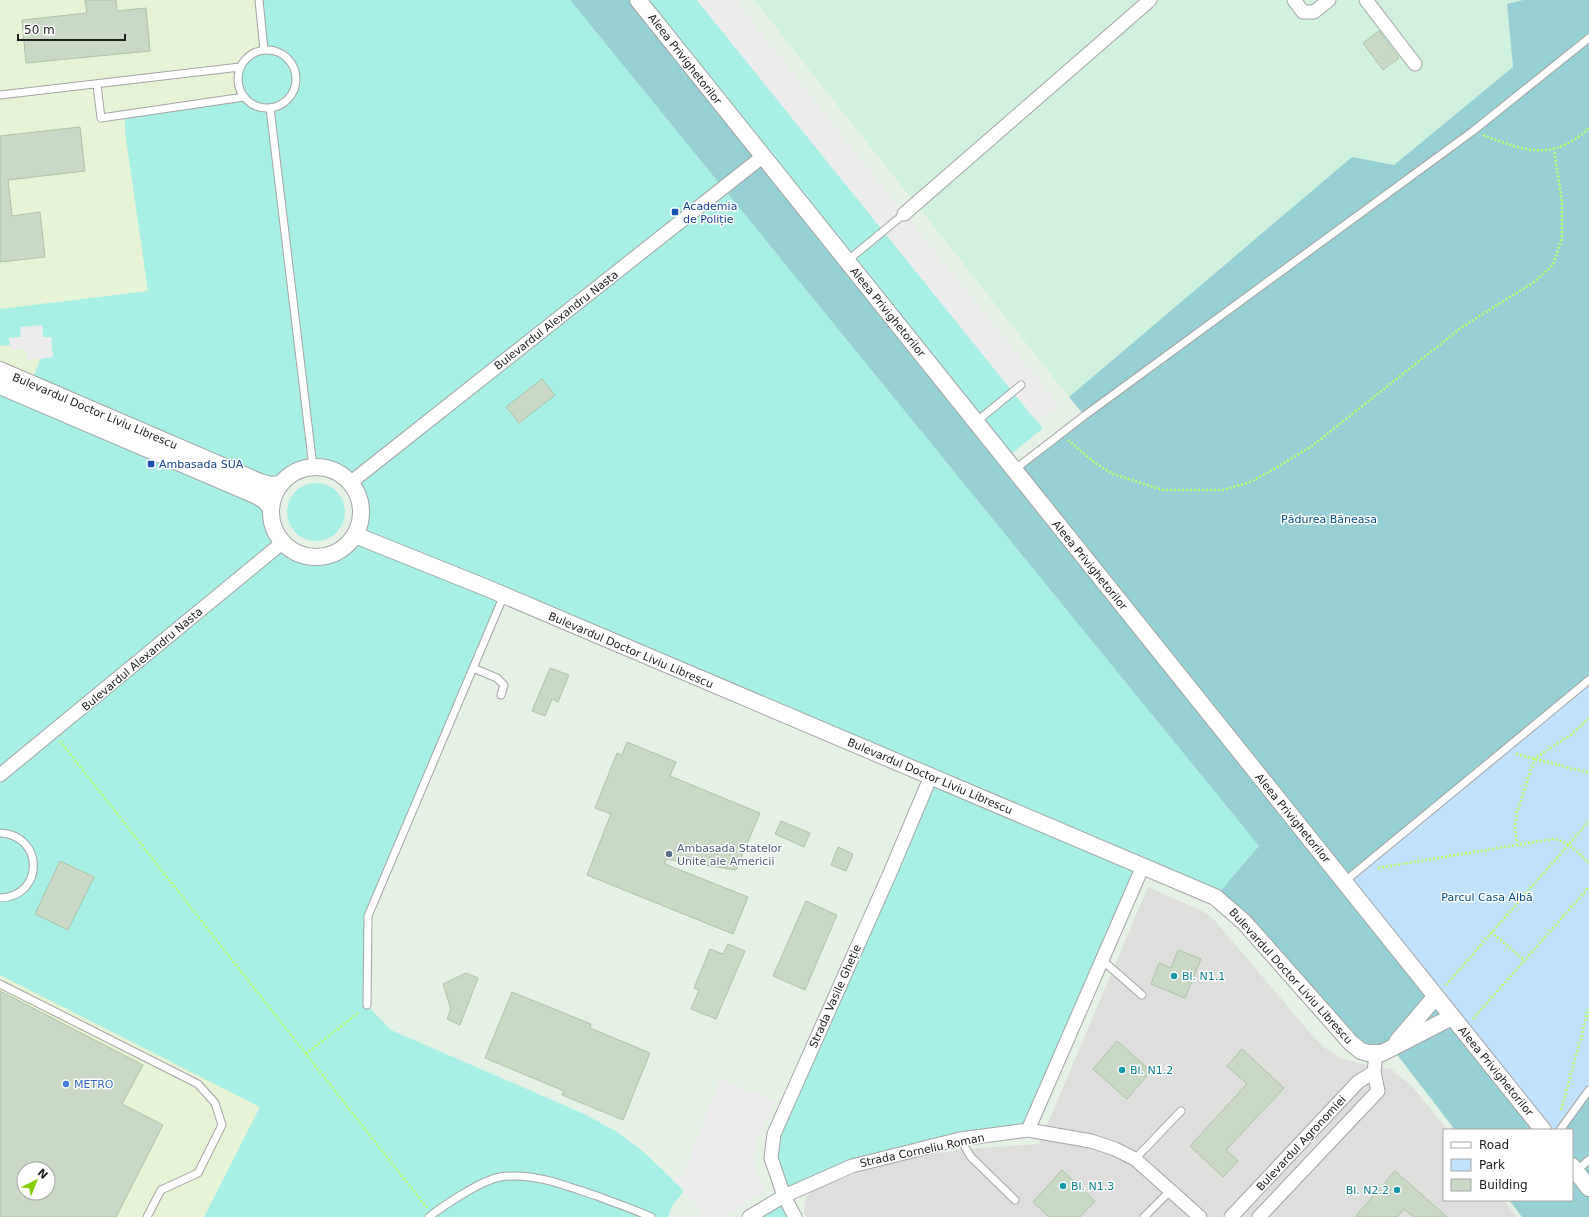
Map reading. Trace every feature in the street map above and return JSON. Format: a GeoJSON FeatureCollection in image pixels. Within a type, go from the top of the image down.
{"type":"FeatureCollection","features":[{"type":"Feature","properties":{"kind":"street","name":"Aleea Privighetorilor"},"geometry":{"type":"LineString","coordinates":[[638,0],[1542,1129]]}},
{"type":"Feature","properties":{"kind":"street"},"geometry":{"type":"LineString","coordinates":[[904,214],[1150,0]]}},
{"type":"Feature","properties":{"kind":"street"},"geometry":{"type":"LineString","coordinates":[[1294,0],[1303,12],[1314,12],[1329,0]]}},
{"type":"Feature","properties":{"kind":"street"},"geometry":{"type":"LineString","coordinates":[[1366,0],[1415,64]]}},
{"type":"Feature","properties":{"kind":"street","name":"Bulevardul Alexandru Nasta"},"geometry":{"type":"LineString","coordinates":[[350,483],[762,156]]}},
{"type":"Feature","properties":{"kind":"street","name":"Bulevardul Doctor Liviu Librescu"},"geometry":{"type":"LineString","coordinates":[[0,370],[260,482],[270,485],[280,484]]}},
{"type":"Feature","properties":{"kind":"street","name":"Bulevardul Doctor Liviu Librescu"},"geometry":{"type":"LineString","coordinates":[[0,386],[257,496],[265,501],[271,508]]}},
{"type":"Feature","properties":{"kind":"street"},"geometry":{"type":"LineString","coordinates":[[313,467],[331,469],[350,483],[359,499],[361,514],[360,524],[355,535],[347,545],[337,552],[322,557],[309,557],[296,553],[282,543],[274,530],[271,518],[271,508],[276,490],[292,473],[302,468],[313,467]]}},
{"type":"Feature","properties":{"kind":"street","name":"Bulevardul Doctor Liviu Librescu"},"geometry":{"type":"LineString","coordinates":[[355,535],[504,595],[1215,897],[1244,922],[1351,1043],[1361,1051],[1376,1054]]}},
{"type":"Feature","properties":{"kind":"street","name":"Bulevardul Alexandru Nasta"},"geometry":{"type":"LineString","coordinates":[[0,775],[282,543]]}},
{"type":"Feature","properties":{"kind":"street","name":"Strada Vasile Gheție"},"geometry":{"type":"LineString","coordinates":[[795,1217],[784,1196],[771,1158],[774,1134],[890,873],[931,776]]}},
{"type":"Feature","properties":{"kind":"street"},"geometry":{"type":"LineString","coordinates":[[1028,1130],[1143,866]]}},
{"type":"Feature","properties":{"kind":"street"},"geometry":{"type":"LineString","coordinates":[[1392,1048],[1436,996]]}},
{"type":"Feature","properties":{"kind":"street"},"geometry":{"type":"LineString","coordinates":[[1376,1054],[1392,1048],[1452,1017]]}},
{"type":"Feature","properties":{"kind":"street","name":"Bulevardul Agronomiei"},"geometry":{"type":"LineString","coordinates":[[1259,1217],[1378,1091],[1374,1072],[1376,1054]]}},
{"type":"Feature","properties":{"kind":"street","name":"Bulevardul Agronomiei"},"geometry":{"type":"LineString","coordinates":[[1231,1217],[1358,1082],[1374,1072]]}},
{"type":"Feature","properties":{"kind":"street","name":"Strada Corneliu Roman"},"geometry":{"type":"LineString","coordinates":[[749,1217],[784,1196],[852,1166],[960,1139],[1028,1130],[1092,1141],[1115,1148],[1135,1159],[1200,1217]]}},
{"type":"Feature","properties":{"kind":"street"},"geometry":{"type":"LineString","coordinates":[[1574,1169],[1589,1188]]}},
{"type":"Feature","properties":{"kind":"lane"},"geometry":{"type":"LineString","coordinates":[[259,0],[264,50]]}},
{"type":"Feature","properties":{"kind":"lane"},"geometry":{"type":"LineString","coordinates":[[1014,470],[1084,416],[1473,131],[1589,38]]}},
{"type":"Feature","properties":{"kind":"lane"},"geometry":{"type":"LineString","coordinates":[[264,50],[277,52],[286,57],[294,69],[296,79],[294,90],[288,99],[281,105],[270,108],[254,106],[239,90],[237,80],[240,67],[248,56],[264,50]]}},
{"type":"Feature","properties":{"kind":"lane"},"geometry":{"type":"LineString","coordinates":[[0,95],[97,85],[240,67]]}},
{"type":"Feature","properties":{"kind":"lane"},"geometry":{"type":"LineString","coordinates":[[97,85],[101,118],[244,97]]}},
{"type":"Feature","properties":{"kind":"lane"},"geometry":{"type":"LineString","coordinates":[[270,108],[313,467]]}},
{"type":"Feature","properties":{"kind":"lane"},"geometry":{"type":"LineString","coordinates":[[847,261],[904,214]]}},
{"type":"Feature","properties":{"kind":"lane"},"geometry":{"type":"LineString","coordinates":[[976,422],[1021,385]]}},
{"type":"Feature","properties":{"kind":"lane"},"geometry":{"type":"LineString","coordinates":[[367,1006],[368,916],[504,595]]}},
{"type":"Feature","properties":{"kind":"lane"},"geometry":{"type":"LineString","coordinates":[[473,668],[497,678],[504,685],[501,695]]}},
{"type":"Feature","properties":{"kind":"lane"},"geometry":{"type":"LineString","coordinates":[[1344,882],[1589,680]]}},
{"type":"Feature","properties":{"kind":"lane"},"geometry":{"type":"LineString","coordinates":[[0,833],[18,838],[27,845],[32,855],[34,867],[32,878],[26,888],[18,894],[8,898],[0,898]]}},
{"type":"Feature","properties":{"kind":"lane"},"geometry":{"type":"LineString","coordinates":[[1102,960],[1142,996]]}},
{"type":"Feature","properties":{"kind":"lane"},"geometry":{"type":"LineString","coordinates":[[0,984],[198,1084],[215,1103],[222,1124],[198,1173],[161,1190],[147,1217]]}},
{"type":"Feature","properties":{"kind":"lane"},"geometry":{"type":"LineString","coordinates":[[1561,1129],[1589,1090]]}},
{"type":"Feature","properties":{"kind":"lane"},"geometry":{"type":"LineString","coordinates":[[1135,1159],[1182,1110]]}},
{"type":"Feature","properties":{"kind":"lane"},"geometry":{"type":"LineString","coordinates":[[960,1139],[971,1157],[1015,1200]]}},
{"type":"Feature","properties":{"kind":"lane"},"geometry":{"type":"LineString","coordinates":[[1574,1169],[1589,1160]]}},
{"type":"Feature","properties":{"kind":"lane"},"geometry":{"type":"LineString","coordinates":[[431,1216],[482,1182],[499,1177],[524,1176],[561,1184],[637,1210],[651,1217]]}},
{"type":"Feature","properties":{"kind":"lane"},"geometry":{"type":"LineString","coordinates":[[1144,1217],[1171,1190]]}},
{"type":"Feature","properties":{"kind":"path"},"geometry":{"type":"LineString","coordinates":[[1473,131],[1519,148],[1536,151],[1554,149],[1580,136],[1589,128]]}},
{"type":"Feature","properties":{"kind":"path"},"geometry":{"type":"LineString","coordinates":[[1061,435],[1095,463],[1113,474],[1163,490],[1224,490],[1250,482],[1267,474],[1312,446],[1462,327],[1534,282],[1553,265],[1562,238],[1562,202],[1554,149]]}},
{"type":"Feature","properties":{"kind":"path"},"geometry":{"type":"LineString","coordinates":[[1517,845],[1515,827],[1517,812],[1535,758],[1571,735],[1589,718]]}},
{"type":"Feature","properties":{"kind":"path"},"geometry":{"type":"LineString","coordinates":[[53,732],[431,1216]]}},
{"type":"Feature","properties":{"kind":"path"},"geometry":{"type":"LineString","coordinates":[[1503,751],[1589,773]]}},
{"type":"Feature","properties":{"kind":"path"},"geometry":{"type":"LineString","coordinates":[[1436,996],[1589,821]]}},
{"type":"Feature","properties":{"kind":"path"},"geometry":{"type":"LineString","coordinates":[[1358,872],[1552,839],[1561,840],[1568,844],[1589,863]]}},
{"type":"Feature","properties":{"kind":"path"},"geometry":{"type":"LineString","coordinates":[[1463,1030],[1589,887]]}},
{"type":"Feature","properties":{"kind":"path"},"geometry":{"type":"LineString","coordinates":[[1491,932],[1524,960]]}},
{"type":"Feature","properties":{"kind":"path"},"geometry":{"type":"LineString","coordinates":[[306,1054],[367,1006]]}},
{"type":"Feature","properties":{"kind":"path"},"geometry":{"type":"LineString","coordinates":[[1560,1115],[1589,1008]]}},
{"type":"Feature","properties":{"kind":"shaded area"},"geometry":{"type":"Polygon","coordinates":[[[0,0],[259,0],[313,467],[302,469],[286,478],[276,490],[271,508],[271,518],[274,530],[282,543],[0,775],[0,0]]]}},
{"type":"Feature","properties":{"kind":"shaded area"},"geometry":{"type":"Polygon","coordinates":[[[259,0],[570,0],[1259,846],[1215,897],[1144,866],[1028,1130],[903,1152],[784,1195],[795,1217],[749,1217],[784,1196],[771,1158],[930,776],[504,596],[368,916],[367,1005],[391,1030],[582,1113],[616,1131],[645,1153],[684,1191],[672,1206],[668,1217],[204,1217],[260,1107],[0,975],[0,383],[26,394],[41,358],[53,357],[50,337],[43,337],[42,325],[21,337],[9,338],[10,345],[0,346],[0,309],[148,291],[125,132],[125,114],[243,97],[239,89],[238,81],[240,67],[249,56],[264,49],[259,0]],[[313,467],[293,474],[280,485],[272,500],[271,516],[275,531],[284,544],[298,554],[322,557],[333,554],[346,545],[357,531],[360,524],[361,509],[359,500],[351,485],[339,474],[322,468],[313,467]]]}},
{"type":"Feature","properties":{"kind":"shaded area"},"geometry":{"type":"Polygon","coordinates":[[[638,0],[697,0],[1043,428],[1005,459],[638,0]]]}},
{"type":"Feature","properties":{"kind":"shaded area"},"geometry":{"type":"Polygon","coordinates":[[[697,0],[735,0],[904,214],[1059,405],[1037,422],[697,0]]]}},
{"type":"Feature","properties":{"kind":"shaded area"},"geometry":{"type":"Polygon","coordinates":[[[754,0],[1523,0],[1507,4],[1513,67],[1394,165],[1352,157],[1069,397],[754,0]]]}},
{"type":"Feature","properties":{"kind":"shaded area"},"geometry":{"type":"Polygon","coordinates":[[[42,325],[43,337],[51,337],[53,357],[27,360],[25,349],[11,350],[9,338],[21,337],[20,327],[42,325]]]}},
{"type":"Feature","properties":{"kind":"shaded area"},"geometry":{"type":"Polygon","coordinates":[[[316,483],[327,485],[337,491],[343,501],[345,512],[343,523],[337,533],[327,539],[316,541],[305,539],[295,533],[289,523],[287,512],[289,501],[295,491],[305,485],[316,483]]]}},
{"type":"Feature","properties":{"kind":"shaded area"},"geometry":{"type":"Polygon","coordinates":[[[1148,887],[1206,913],[1216,922],[1312,1035],[1325,1048],[1342,1059],[1391,1069],[1411,1085],[1447,1129],[1443,1129],[1443,1201],[1504,1201],[1517,1217],[806,1217],[804,1214],[805,1201],[811,1191],[859,1173],[915,1156],[979,1148],[1039,1144],[1148,887]]]}},
{"type":"Feature","properties":{"kind":"shaded area"},"geometry":{"type":"Polygon","coordinates":[[[0,975],[261,1107],[204,1217],[0,1217],[0,975]]]}},
{"type":"Feature","properties":{"kind":"shaded area"},"geometry":{"type":"Polygon","coordinates":[[[720,1079],[776,1102],[756,1143],[753,1160],[757,1174],[765,1190],[723,1217],[706,1217],[674,1179],[684,1172],[720,1079]]]}},
{"type":"Feature","properties":{"kind":"green space","name":"Pădurea Băneasa"},"geometry":{"type":"Polygon","coordinates":[[[570,0],[633,0],[1014,470],[1084,415],[1069,397],[1352,157],[1394,165],[1513,67],[1507,4],[1523,0],[1589,0],[1589,680],[1543,1129],[1454,1129],[1392,1048],[1368,1053],[1215,897],[1259,846],[570,0]]]}},
{"type":"Feature","properties":{"kind":"green space","name":"Parcul Casa Albă"},"geometry":{"type":"Polygon","coordinates":[[[1589,680],[1589,1090],[1561,1129],[1542,1129],[1344,882],[1589,680]]]}},
{"type":"Feature","properties":{"kind":"green space"},"geometry":{"type":"Polygon","coordinates":[[[1589,1090],[1589,1217],[1522,1217],[1510,1201],[1573,1201],[1573,1129],[1561,1129],[1589,1090]]]}},
{"type":"Feature","properties":{"kind":"building"},"geometry":{"type":"Polygon","coordinates":[[[85,0],[116,0],[117,11],[146,8],[150,51],[26,63],[22,20],[87,13],[85,0]]]}},
{"type":"Feature","properties":{"kind":"building"},"geometry":{"type":"Polygon","coordinates":[[[1379,31],[1399,58],[1383,70],[1363,43],[1379,31]]]}},
{"type":"Feature","properties":{"kind":"building"},"geometry":{"type":"Polygon","coordinates":[[[80,127],[85,171],[8,180],[12,216],[40,212],[45,257],[0,262],[0,136],[80,127]]]}},
{"type":"Feature","properties":{"kind":"building"},"geometry":{"type":"Polygon","coordinates":[[[542,379],[555,395],[519,423],[506,407],[542,379]]]}},
{"type":"Feature","properties":{"kind":"building"},"geometry":{"type":"Polygon","coordinates":[[[550,668],[569,675],[558,702],[552,699],[545,716],[532,711],[550,668]]]}},
{"type":"Feature","properties":{"kind":"building","name":"Ambasada Statelor Unite ale Americii"},"geometry":{"type":"Polygon","coordinates":[[[627,742],[676,762],[670,776],[760,813],[736,870],[666,859],[665,864],[748,897],[733,934],[587,875],[611,814],[595,808],[617,753],[622,755],[627,742]]]}},
{"type":"Feature","properties":{"kind":"building"},"geometry":{"type":"Polygon","coordinates":[[[781,821],[810,833],[804,847],[775,834],[781,821]]]}},
{"type":"Feature","properties":{"kind":"building"},"geometry":{"type":"Polygon","coordinates":[[[838,847],[853,854],[846,871],[831,865],[838,847]]]}},
{"type":"Feature","properties":{"kind":"building"},"geometry":{"type":"Polygon","coordinates":[[[60,861],[94,877],[68,930],[35,914],[60,861]]]}},
{"type":"Feature","properties":{"kind":"building"},"geometry":{"type":"Polygon","coordinates":[[[806,901],[837,915],[805,990],[773,976],[806,901]]]}},
{"type":"Feature","properties":{"kind":"building"},"geometry":{"type":"Polygon","coordinates":[[[728,944],[745,951],[716,1019],[691,1009],[699,990],[694,988],[710,949],[723,954],[728,944]]]}},
{"type":"Feature","properties":{"kind":"building","name":"Bl. N1.1"},"geometry":{"type":"Polygon","coordinates":[[[1178,950],[1201,959],[1185,998],[1151,984],[1159,963],[1171,968],[1178,950]]]}},
{"type":"Feature","properties":{"kind":"building"},"geometry":{"type":"Polygon","coordinates":[[[466,973],[478,978],[460,1025],[447,1019],[451,1009],[443,984],[466,973]]]}},
{"type":"Feature","properties":{"kind":"building","name":"METRO"},"geometry":{"type":"Polygon","coordinates":[[[0,991],[143,1065],[122,1104],[163,1125],[116,1217],[0,1217],[0,991]]]}},
{"type":"Feature","properties":{"kind":"building"},"geometry":{"type":"Polygon","coordinates":[[[512,992],[591,1024],[590,1028],[650,1053],[623,1120],[562,1095],[564,1091],[485,1058],[512,992]]]}},
{"type":"Feature","properties":{"kind":"building","name":"Bl. N1.2"},"geometry":{"type":"Polygon","coordinates":[[[1117,1041],[1151,1071],[1127,1099],[1093,1069],[1117,1041]]]}},
{"type":"Feature","properties":{"kind":"building"},"geometry":{"type":"Polygon","coordinates":[[[1242,1049],[1284,1088],[1226,1150],[1238,1161],[1223,1177],[1190,1146],[1247,1084],[1227,1066],[1242,1049]]]}},
{"type":"Feature","properties":{"kind":"building","name":"Bl. N1.3"},"geometry":{"type":"Polygon","coordinates":[[[1062,1170],[1095,1201],[1080,1217],[1049,1217],[1033,1202],[1062,1170]]]}},
{"type":"Feature","properties":{"kind":"building","name":"Bl. N2.2"},"geometry":{"type":"Polygon","coordinates":[[[1395,1171],[1447,1217],[1414,1217],[1404,1209],[1397,1217],[1355,1217],[1395,1171]]]}},
{"type":"Feature","properties":{"kind":"place","name":"Academia de Poliție"},"geometry":{"type":"Point","coordinates":[675,212]}},
{"type":"Feature","properties":{"kind":"place","name":"Ambasada SUA"},"geometry":{"type":"Point","coordinates":[151,464]}},
{"type":"Feature","properties":{"kind":"place","name":"Ambasada Statelor Unite ale Americii"},"geometry":{"type":"Point","coordinates":[669,854]}},
{"type":"Feature","properties":{"kind":"place","name":"Bl. N1.1"},"geometry":{"type":"Point","coordinates":[1174,976]}},
{"type":"Feature","properties":{"kind":"place","name":"Bl. N1.2"},"geometry":{"type":"Point","coordinates":[1122,1070]}},
{"type":"Feature","properties":{"kind":"place","name":"METRO"},"geometry":{"type":"Point","coordinates":[66,1084]}},
{"type":"Feature","properties":{"kind":"place","name":"Bl. N1.3"},"geometry":{"type":"Point","coordinates":[1063,1186]}},
{"type":"Feature","properties":{"kind":"place","name":"Bl. N2.2"},"geometry":{"type":"Point","coordinates":[1397,1190]}}]}
